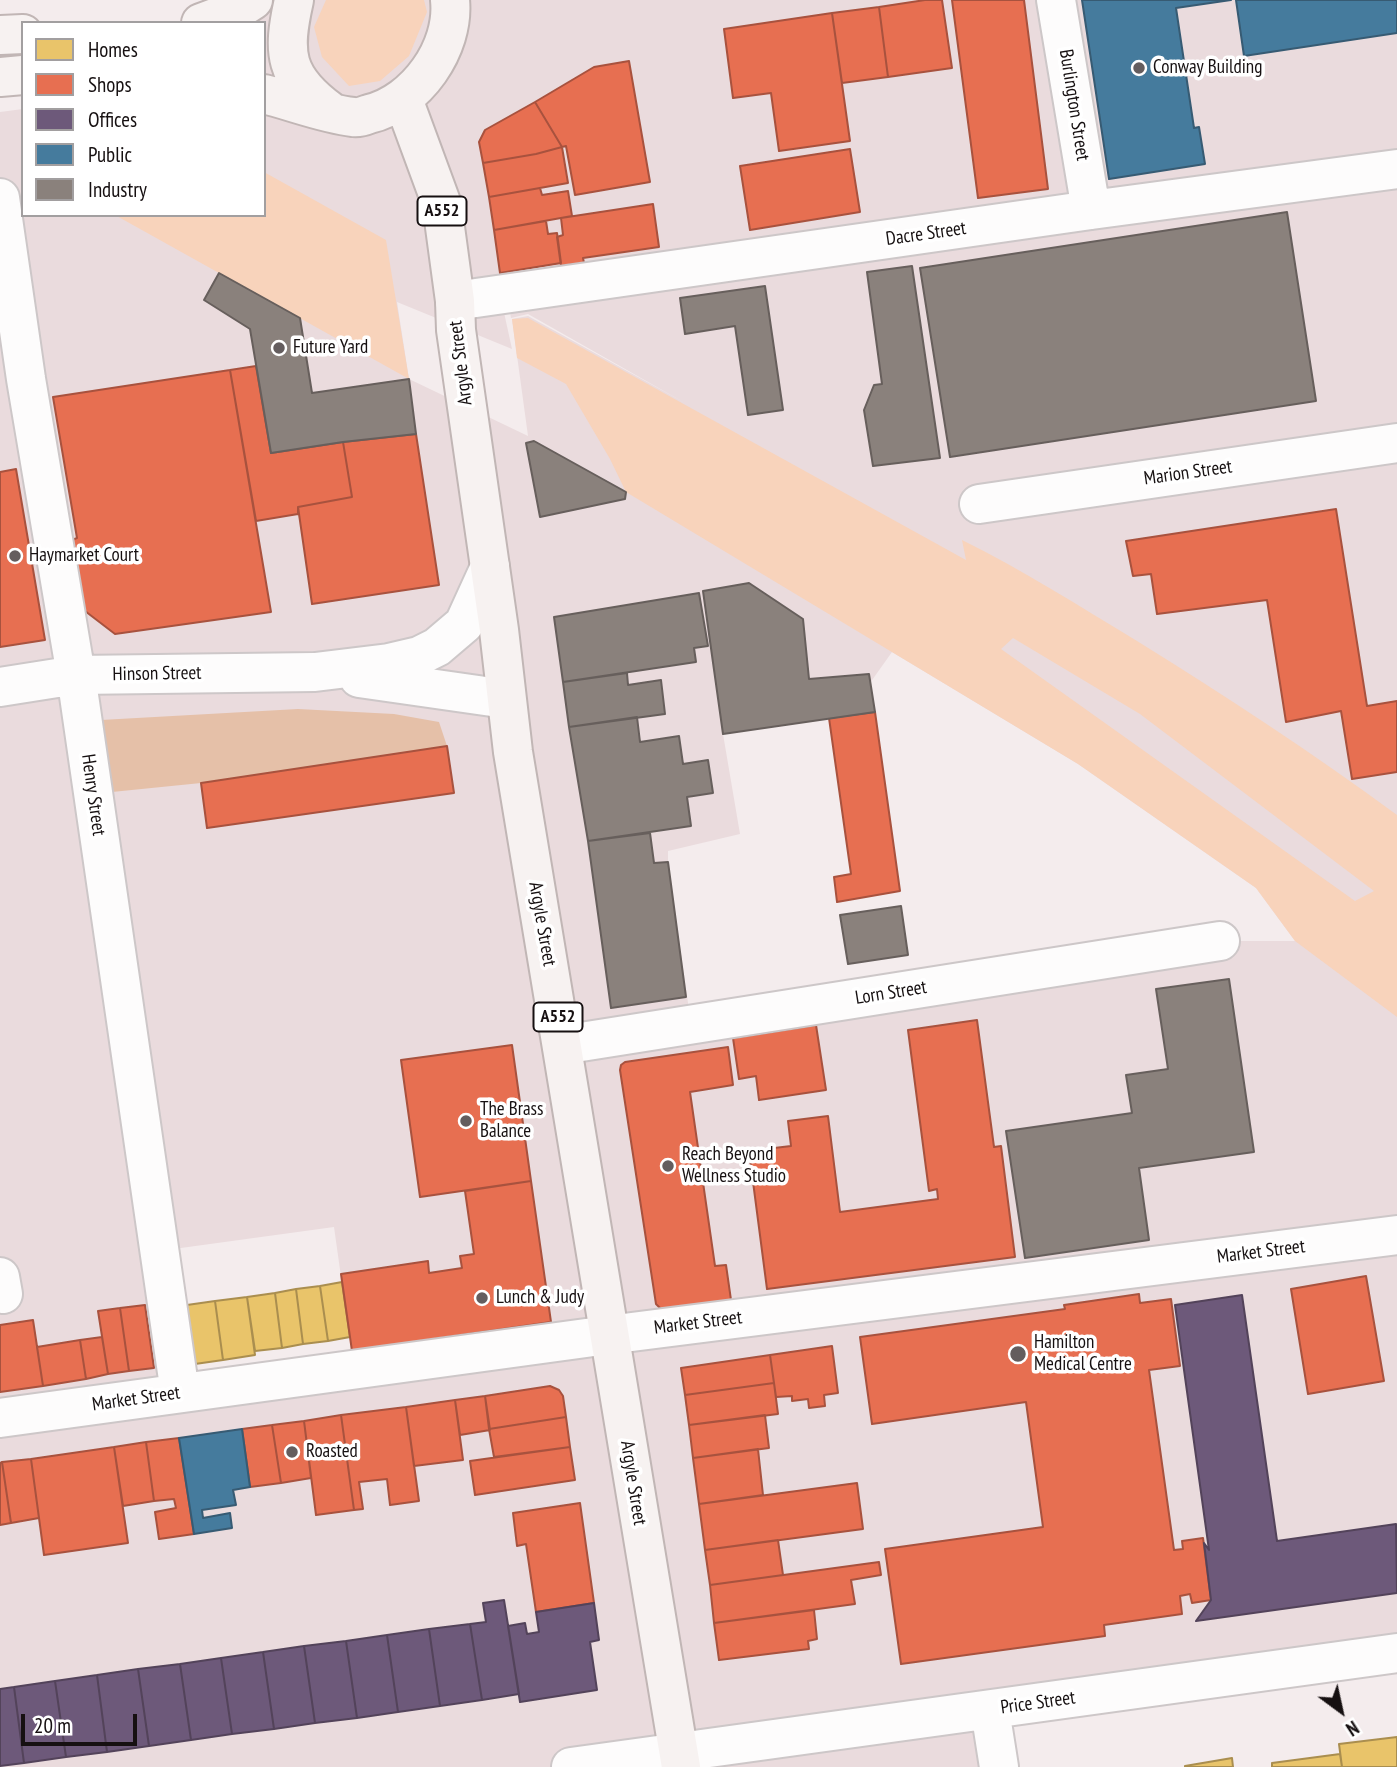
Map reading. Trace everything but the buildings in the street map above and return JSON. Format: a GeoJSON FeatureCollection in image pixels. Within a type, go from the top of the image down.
{"type":"FeatureCollection","features":[{"type":"Feature","properties":{"kind":"main road"},"geometry":{"type":"LineString","coordinates":[[206,21],[239,9],[253,0]]}},
{"type":"Feature","properties":{"kind":"main road"},"geometry":{"type":"LineString","coordinates":[[294,0],[287,36],[288,55],[297,80],[312,98],[330,111]]}},
{"type":"Feature","properties":{"kind":"main road"},"geometry":{"type":"LineString","coordinates":[[266,95],[356,118],[380,112],[403,99],[422,80],[446,38],[451,12],[450,0]]}},
{"type":"Feature","properties":{"kind":"main road"},"geometry":{"type":"LineString","coordinates":[[0,34],[21,34]]}},
{"type":"Feature","properties":{"kind":"main road"},"geometry":{"type":"LineString","coordinates":[[0,77],[21,75]]}},
{"type":"Feature","properties":{"kind":"main road","name":"Argyle Street"},"geometry":{"type":"LineString","coordinates":[[403,99],[442,205],[466,407],[506,699],[608,1335],[680,1759]]}},
{"type":"Feature","properties":{"kind":"street","name":"Burlington Street"},"geometry":{"type":"LineString","coordinates":[[1056,0],[1091,210]]}},
{"type":"Feature","properties":{"kind":"street","name":"Dacre Street"},"geometry":{"type":"LineString","coordinates":[[455,315],[1091,210],[1397,169]]}},
{"type":"Feature","properties":{"kind":"street","name":"Henry Street"},"geometry":{"type":"LineString","coordinates":[[0,198],[26,379],[76,675],[180,1393]]}},
{"type":"Feature","properties":{"kind":"street","name":"Marion Street"},"geometry":{"type":"LineString","coordinates":[[979,504],[1397,443]]}},
{"type":"Feature","properties":{"kind":"street","name":"Hinson Street"},"geometry":{"type":"LineString","coordinates":[[0,687],[76,675],[315,672],[389,663],[419,656],[438,647],[464,624],[490,567]]}},
{"type":"Feature","properties":{"kind":"street","name":"Hinson Street"},"geometry":{"type":"LineString","coordinates":[[315,672],[506,699]]}},
{"type":"Feature","properties":{"kind":"street","name":"Lorn Street"},"geometry":{"type":"LineString","coordinates":[[562,1045],[1220,941]]}},
{"type":"Feature","properties":{"kind":"street","name":"Market Street"},"geometry":{"type":"LineString","coordinates":[[0,1418],[608,1335],[1397,1235]]}},
{"type":"Feature","properties":{"kind":"street","name":"Price Street"},"geometry":{"type":"LineString","coordinates":[[571,1767],[680,1759],[990,1710],[1397,1653]]}},
{"type":"Feature","properties":{"kind":"street"},"geometry":{"type":"LineString","coordinates":[[990,1710],[999,1767]]}},
{"type":"Feature","properties":{"kind":"shaded area"},"geometry":{"type":"Polygon","coordinates":[[[202,0],[1046,0],[1086,207],[498,285],[512,349],[397,302],[409,379],[528,436],[512,319],[528,316],[685,403],[528,314],[511,318],[507,293],[1098,214],[1066,0],[1397,0],[1397,1653],[991,1710],[999,1767],[0,1767],[0,112],[21,109],[21,217],[266,217],[266,21],[207,21],[202,0]],[[892,652],[870,683],[723,734],[740,834],[668,851],[691,1024],[1220,941],[1295,941],[1256,888],[1078,764],[892,652]],[[334,1227],[159,1251],[180,1393],[354,1369],[334,1227]]]}},
{"type":"Feature","properties":{"kind":"shaded area"},"geometry":{"type":"Polygon","coordinates":[[[326,0],[424,0],[427,12],[409,56],[380,81],[349,86],[322,57],[314,27],[326,0]]]}},
{"type":"Feature","properties":{"kind":"shaded area"},"geometry":{"type":"Polygon","coordinates":[[[266,173],[386,240],[409,379],[119,217],[266,217],[266,173]]]}},
{"type":"Feature","properties":{"kind":"shaded area"},"geometry":{"type":"Polygon","coordinates":[[[528,318],[966,560],[962,540],[1007,564],[1203,683],[1301,747],[1397,815],[1397,1017],[1295,941],[1256,888],[1078,764],[626,492],[566,384],[517,358],[512,319],[528,318]],[[1013,638],[1001,649],[1355,901],[1374,891],[1140,714],[1013,638]]]}},
{"type":"Feature","properties":{"kind":"shaded area"},"geometry":{"type":"Polygon","coordinates":[[[298,709],[394,714],[439,722],[447,746],[201,783],[112,792],[101,720],[298,709]]]}},
{"type":"Feature","properties":{"kind":"place","name":"Conway Building"},"geometry":{"type":"Point","coordinates":[1139,68]}},
{"type":"Feature","properties":{"kind":"place","name":"Future Yard"},"geometry":{"type":"Point","coordinates":[279,348]}},
{"type":"Feature","properties":{"kind":"place","name":"Haymarket Court"},"geometry":{"type":"Point","coordinates":[15,556]}},
{"type":"Feature","properties":{"kind":"place","name":"The Brass Balance"},"geometry":{"type":"Point","coordinates":[466,1121]}},
{"type":"Feature","properties":{"kind":"place","name":"Reach Beyond Wellness Studio"},"geometry":{"type":"Point","coordinates":[668,1166]}},
{"type":"Feature","properties":{"kind":"place","name":"Lunch & Judy"},"geometry":{"type":"Point","coordinates":[482,1298]}},
{"type":"Feature","properties":{"kind":"place","name":"Hamilton Medical Centre"},"geometry":{"type":"Point","coordinates":[1018,1354]}},
{"type":"Feature","properties":{"kind":"place","name":"Roasted"},"geometry":{"type":"Point","coordinates":[292,1452]}}]}
